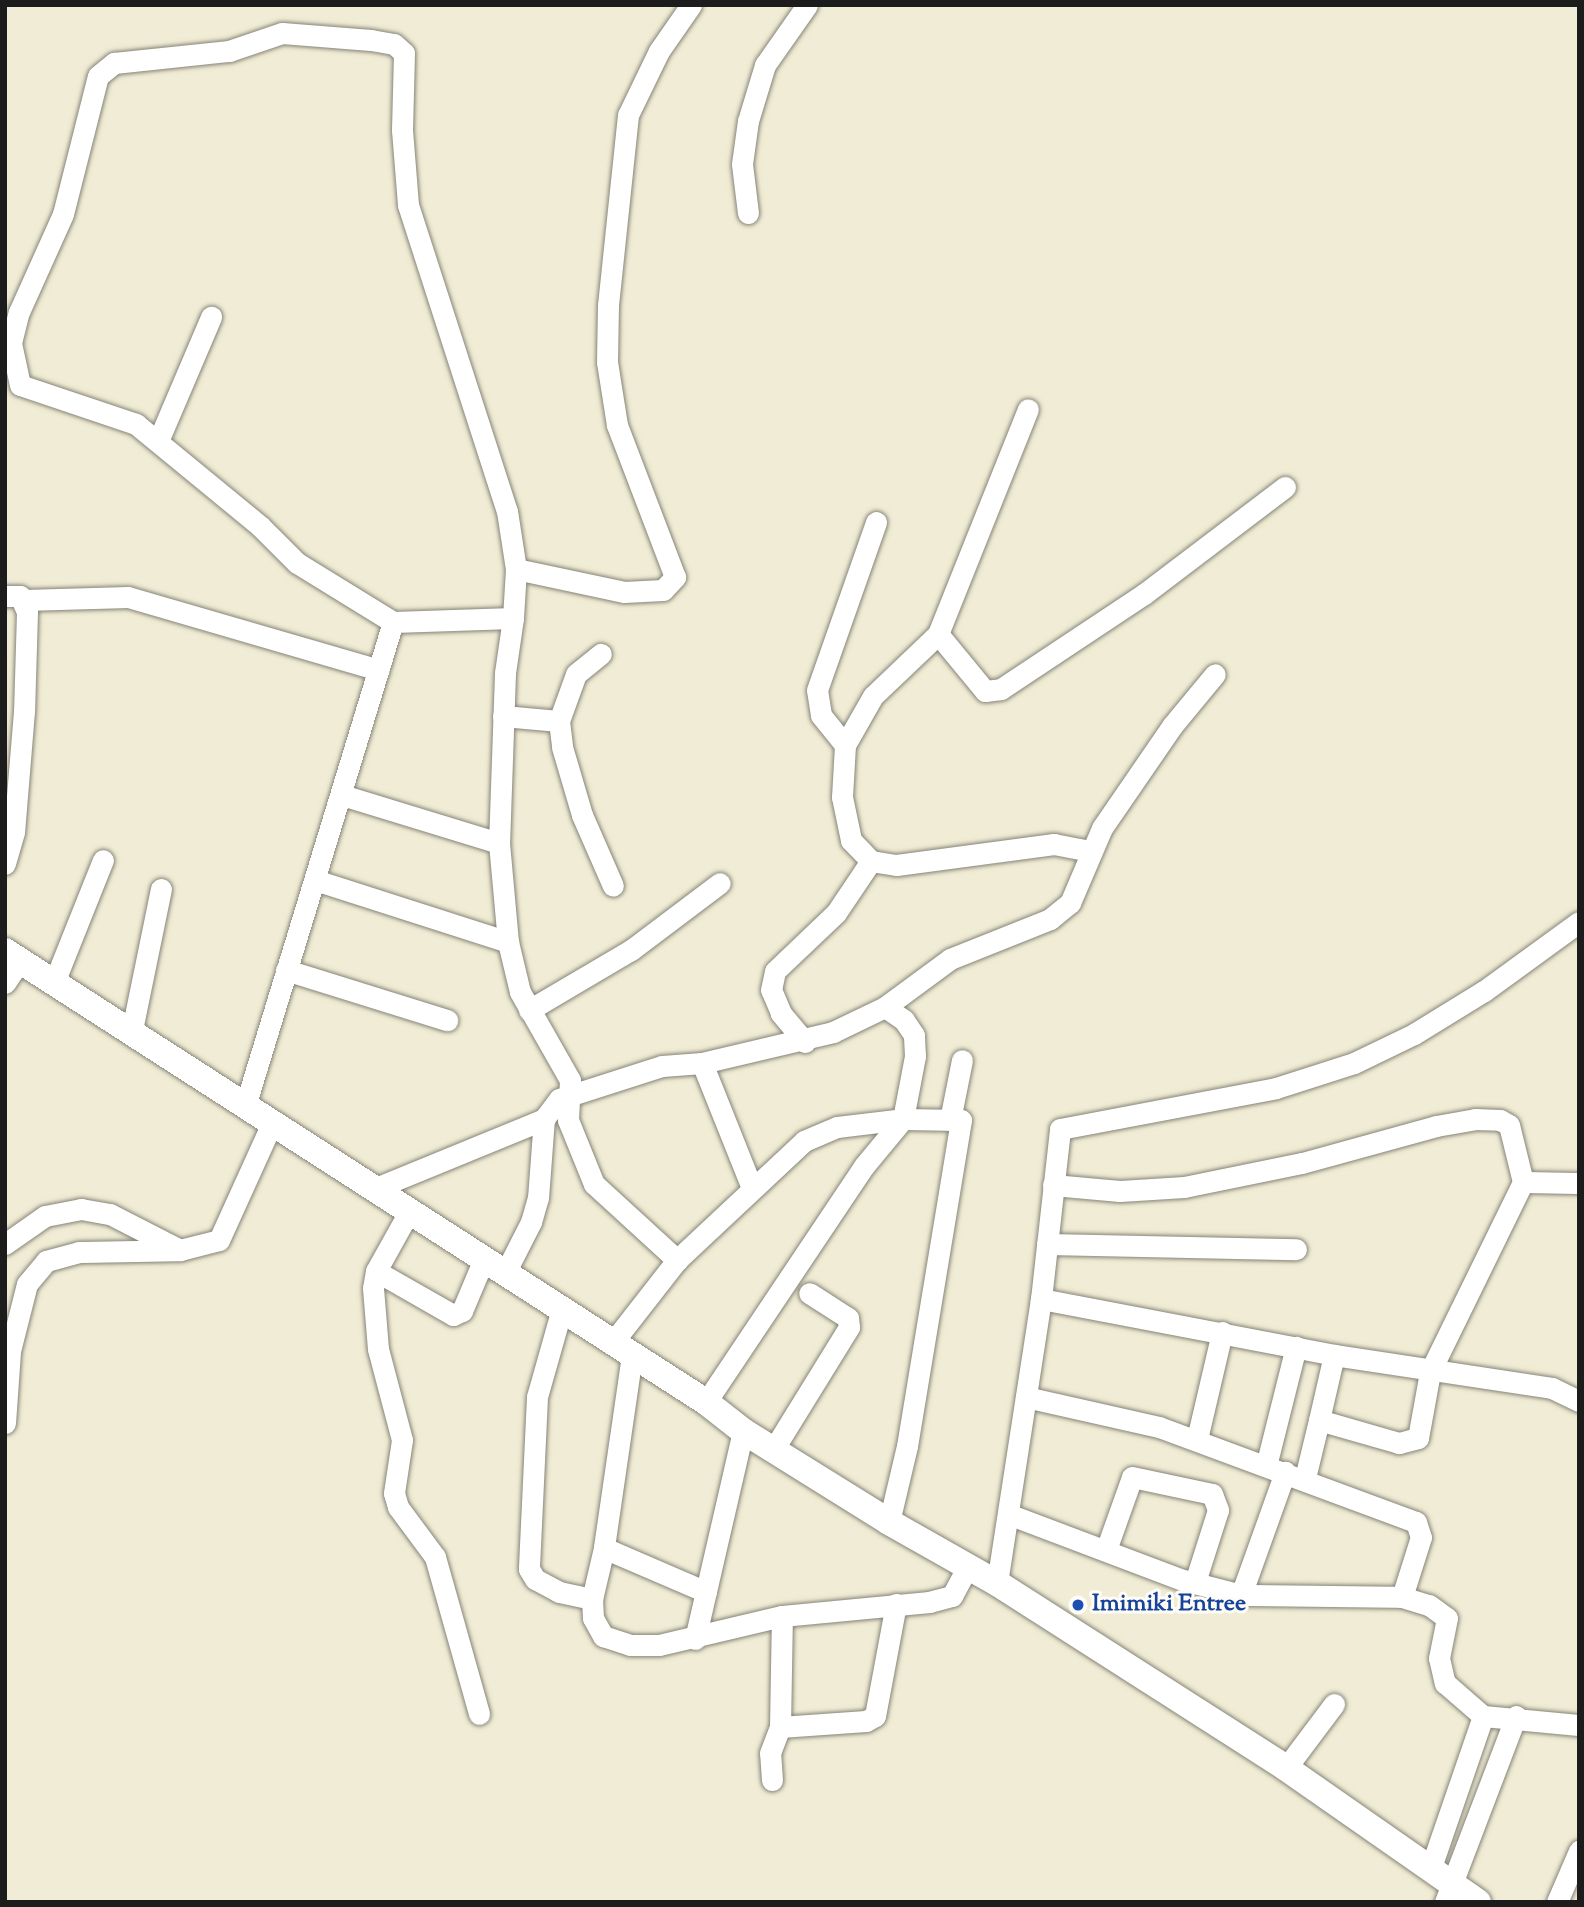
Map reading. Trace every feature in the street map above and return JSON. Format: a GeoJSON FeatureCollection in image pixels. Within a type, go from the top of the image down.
{"type":"FeatureCollection","features":[{"type":"Feature","properties":{"kind":"street"},"geometry":{"type":"LineString","coordinates":[[516,569],[624,592],[663,590],[675,577],[617,425],[607,362],[608,305],[628,115],[659,51],[691,5]]}},
{"type":"Feature","properties":{"kind":"street"},"geometry":{"type":"LineString","coordinates":[[748,213],[742,163],[748,121],[765,65],[807,5]]}},
{"type":"Feature","properties":{"kind":"street"},"geometry":{"type":"LineString","coordinates":[[513,618],[393,622],[297,564],[159,439],[111,412],[23,389],[11,343],[19,312],[63,214],[99,76],[114,63],[229,51],[282,33],[394,44],[407,60],[404,173],[416,242],[468,381],[507,511],[516,569],[513,618],[503,716],[499,843],[508,943],[520,992],[563,1067],[572,1094],[568,1120],[594,1184],[677,1260]]}},
{"type":"Feature","properties":{"kind":"street"},"geometry":{"type":"LineString","coordinates":[[159,439],[211,317]]}},
{"type":"Feature","properties":{"kind":"street"},"geometry":{"type":"LineString","coordinates":[[1028,409],[938,634],[873,696],[845,745],[842,797],[850,840],[871,862],[896,865],[1054,844],[1090,851]]}},
{"type":"Feature","properties":{"kind":"street"},"geometry":{"type":"LineString","coordinates":[[938,634],[985,691],[1002,690],[1144,594],[1285,487]]}},
{"type":"Feature","properties":{"kind":"street"},"geometry":{"type":"LineString","coordinates":[[845,745],[821,715],[817,690],[876,522]]}},
{"type":"Feature","properties":{"kind":"street"},"geometry":{"type":"LineString","coordinates":[[5,864],[14,832],[24,711],[15,598],[128,597],[379,670]]}},
{"type":"Feature","properties":{"kind":"street"},"geometry":{"type":"LineString","coordinates":[[246,1103],[393,622]]}},
{"type":"Feature","properties":{"kind":"street"},"geometry":{"type":"LineString","coordinates":[[601,654],[576,674],[559,721],[562,747],[582,815],[613,886]]}},
{"type":"Feature","properties":{"kind":"street"},"geometry":{"type":"LineString","coordinates":[[376,1270],[453,1315],[462,1311],[531,1222],[538,1198],[544,1119],[559,1098],[662,1066],[702,1063],[749,1049],[805,1042],[885,1007],[950,959],[1050,919],[1070,903],[1090,851],[1172,726],[1215,674]]}},
{"type":"Feature","properties":{"kind":"street"},"geometry":{"type":"LineString","coordinates":[[503,716],[559,721]]}},
{"type":"Feature","properties":{"kind":"street"},"geometry":{"type":"LineString","coordinates":[[342,795],[499,843]]}},
{"type":"Feature","properties":{"kind":"street"},"geometry":{"type":"LineString","coordinates":[[55,980],[103,860]]}},
{"type":"Feature","properties":{"kind":"street"},"geometry":{"type":"LineString","coordinates":[[805,1042],[781,1013],[771,990],[775,971],[836,912],[871,862]]}},
{"type":"Feature","properties":{"kind":"street"},"geometry":{"type":"LineString","coordinates":[[315,880],[508,943]]}},
{"type":"Feature","properties":{"kind":"street"},"geometry":{"type":"LineString","coordinates":[[529,1010],[631,950],[720,883]]}},
{"type":"Feature","properties":{"kind":"street"},"geometry":{"type":"LineString","coordinates":[[132,1030],[161,889]]}},
{"type":"Feature","properties":{"kind":"street"},"geometry":{"type":"LineString","coordinates":[[997,1583],[1041,1298],[1060,1129],[1276,1088],[1354,1063],[1414,1034],[1484,991],[1579,922]]}},
{"type":"Feature","properties":{"kind":"street"},"geometry":{"type":"LineString","coordinates":[[5,983],[13,955],[246,1103],[561,1312],[706,1402],[743,1431],[775,1447],[889,1522],[997,1583],[1286,1768],[1430,1870],[1449,1893],[1478,1902]]}},
{"type":"Feature","properties":{"kind":"street"},"geometry":{"type":"LineString","coordinates":[[286,970],[447,1020]]}},
{"type":"Feature","properties":{"kind":"street"},"geometry":{"type":"LineString","coordinates":[[706,1402],[864,1166],[903,1119],[915,1056],[914,1035],[904,1020],[885,1007]]}},
{"type":"Feature","properties":{"kind":"street"},"geometry":{"type":"LineString","coordinates":[[950,1120],[962,1060]]}},
{"type":"Feature","properties":{"kind":"street"},"geometry":{"type":"LineString","coordinates":[[702,1063],[752,1188]]}},
{"type":"Feature","properties":{"kind":"street"},"geometry":{"type":"LineString","coordinates":[[376,1188],[544,1119]]}},
{"type":"Feature","properties":{"kind":"street"},"geometry":{"type":"LineString","coordinates":[[889,1522],[907,1446],[958,1163],[961,1120],[903,1119],[837,1127],[804,1141],[677,1260],[622,1349],[604,1548],[592,1599],[593,1618],[603,1636],[630,1645],[695,1639],[782,1616],[952,1596],[967,1568]]}},
{"type":"Feature","properties":{"kind":"street"},"geometry":{"type":"LineString","coordinates":[[1053,1185],[1120,1191],[1184,1187],[1302,1163],[1475,1119],[1500,1120],[1508,1125],[1523,1182],[1430,1371],[1419,1433],[1413,1442],[1399,1443],[1319,1420]]}},
{"type":"Feature","properties":{"kind":"street"},"geometry":{"type":"LineString","coordinates":[[5,1423],[10,1352],[20,1311],[27,1284],[46,1261],[79,1252],[180,1250],[219,1240],[273,1121]]}},
{"type":"Feature","properties":{"kind":"street"},"geometry":{"type":"LineString","coordinates":[[1523,1182],[1579,1183]]}},
{"type":"Feature","properties":{"kind":"street"},"geometry":{"type":"LineString","coordinates":[[5,1244],[45,1216],[81,1209],[110,1214],[180,1250]]}},
{"type":"Feature","properties":{"kind":"street"},"geometry":{"type":"LineString","coordinates":[[410,1210],[376,1270],[379,1349],[402,1440],[394,1493],[398,1507],[435,1557],[479,1714]]}},
{"type":"Feature","properties":{"kind":"street"},"geometry":{"type":"LineString","coordinates":[[1046,1244],[1296,1249]]}},
{"type":"Feature","properties":{"kind":"street"},"geometry":{"type":"LineString","coordinates":[[775,1447],[849,1327],[848,1318],[809,1293]]}},
{"type":"Feature","properties":{"kind":"street"},"geometry":{"type":"LineString","coordinates":[[1041,1298],[1334,1355],[1552,1388],[1579,1401]]}},
{"type":"Feature","properties":{"kind":"street"},"geometry":{"type":"LineString","coordinates":[[561,1312],[537,1397],[529,1569],[535,1579],[559,1592],[592,1599]]}},
{"type":"Feature","properties":{"kind":"street"},"geometry":{"type":"LineString","coordinates":[[1197,1439],[1222,1332]]}},
{"type":"Feature","properties":{"kind":"street"},"geometry":{"type":"LineString","coordinates":[[1286,1472],[1296,1348]]}},
{"type":"Feature","properties":{"kind":"street"},"geometry":{"type":"LineString","coordinates":[[1241,1595],[1286,1472],[1319,1420],[1334,1355]]}},
{"type":"Feature","properties":{"kind":"street"},"geometry":{"type":"LineString","coordinates":[[1026,1397],[1197,1439],[1416,1522],[1421,1536],[1402,1597]]}},
{"type":"Feature","properties":{"kind":"street"},"geometry":{"type":"LineString","coordinates":[[695,1639],[743,1431]]}},
{"type":"Feature","properties":{"kind":"street"},"geometry":{"type":"LineString","coordinates":[[1106,1550],[1132,1477],[1212,1494],[1218,1510],[1195,1582]]}},
{"type":"Feature","properties":{"kind":"street"},"geometry":{"type":"LineString","coordinates":[[1008,1514],[1195,1582],[1241,1595],[1402,1597],[1429,1605],[1447,1618],[1439,1658],[1444,1683],[1483,1716],[1516,1716],[1579,1724]]}},
{"type":"Feature","properties":{"kind":"street"},"geometry":{"type":"LineString","coordinates":[[604,1548],[706,1592]]}},
{"type":"Feature","properties":{"kind":"street"},"geometry":{"type":"LineString","coordinates":[[780,1727],[866,1721],[875,1716],[896,1604]]}},
{"type":"Feature","properties":{"kind":"street"},"geometry":{"type":"LineString","coordinates":[[772,1780],[770,1753],[780,1727],[782,1616]]}},
{"type":"Feature","properties":{"kind":"street"},"geometry":{"type":"LineString","coordinates":[[1286,1768],[1334,1704]]}},
{"type":"Feature","properties":{"kind":"street"},"geometry":{"type":"LineString","coordinates":[[1430,1870],[1483,1716]]}},
{"type":"Feature","properties":{"kind":"street"},"geometry":{"type":"LineString","coordinates":[[1449,1893],[1516,1716]]}},
{"type":"Feature","properties":{"kind":"street"},"geometry":{"type":"LineString","coordinates":[[1557,1902],[1579,1850]]}},
{"type":"Feature","properties":{"kind":"place","name":"Imimiki Entree"},"geometry":{"type":"Point","coordinates":[1078,1605]}}]}
